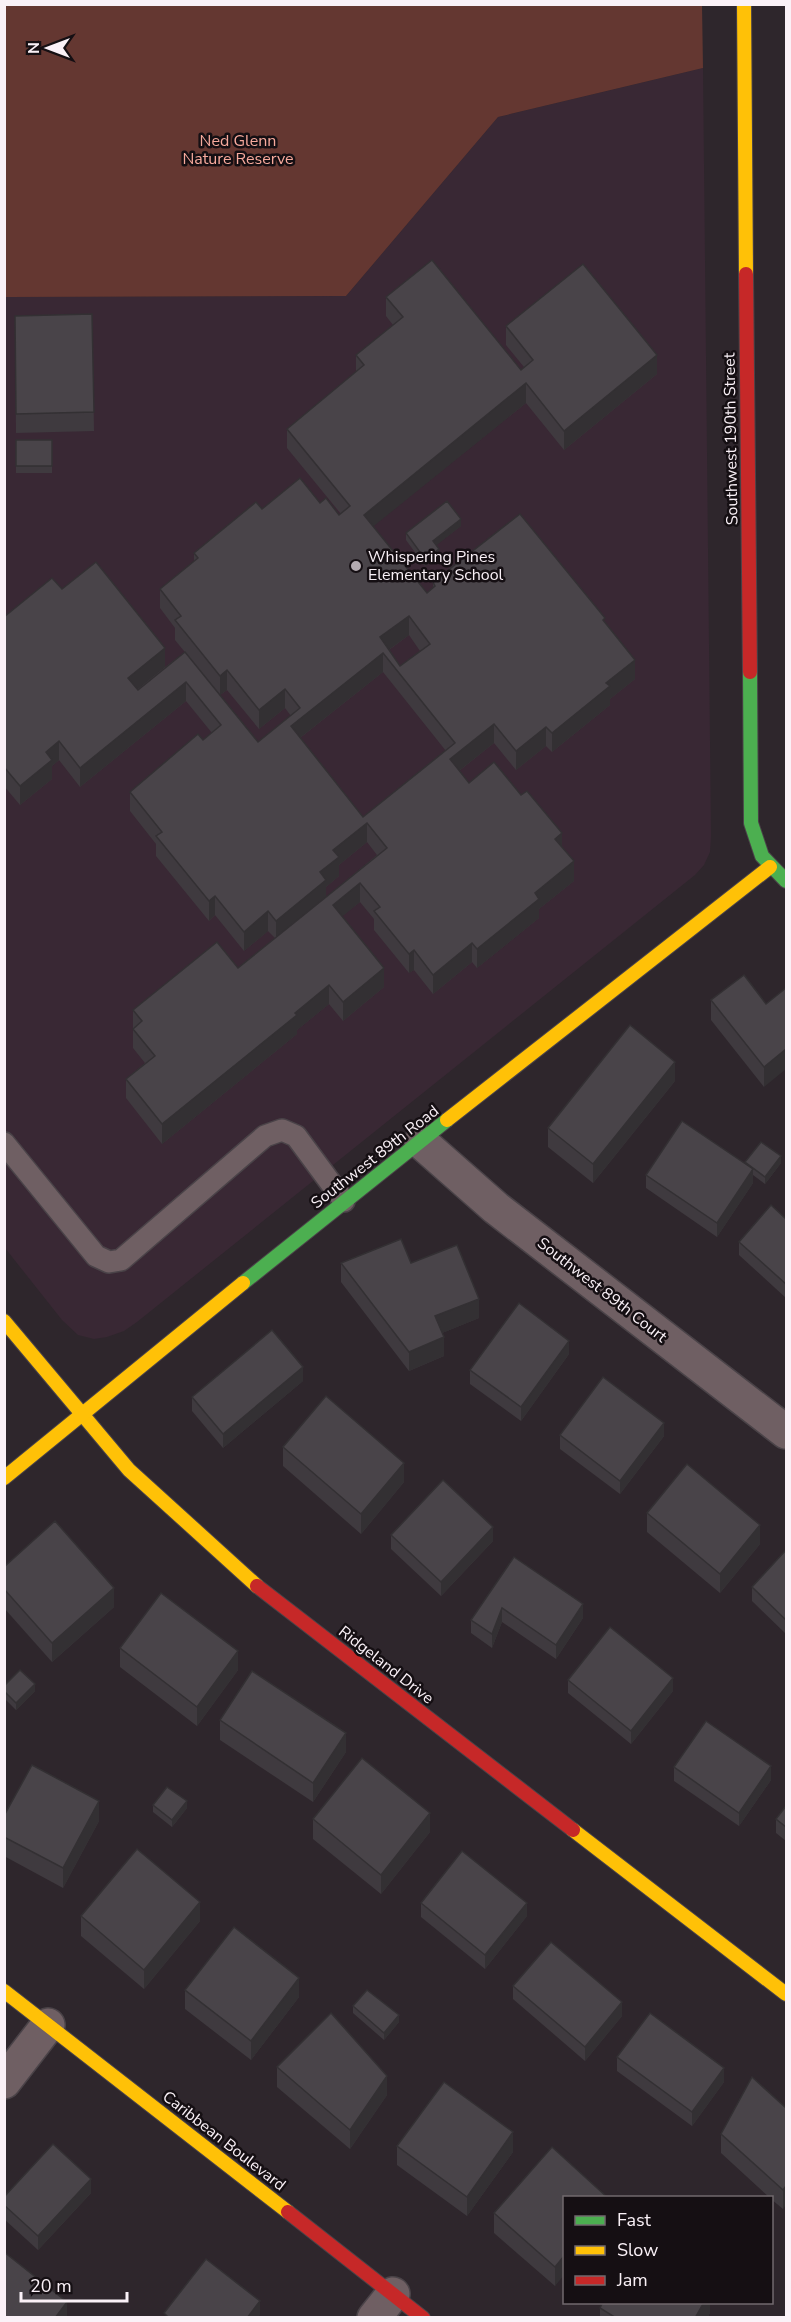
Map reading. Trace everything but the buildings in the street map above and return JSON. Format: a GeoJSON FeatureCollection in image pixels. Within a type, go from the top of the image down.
{"type":"FeatureCollection","features":[{"type":"Feature","properties":{"kind":"street","name":"Southwest 190th Street"},"geometry":{"type":"LineString","coordinates":[[744,4],[751,823],[757,849],[770,867],[786,881]]}},
{"type":"Feature","properties":{"kind":"street","name":"Southwest 89th Road"},"geometry":{"type":"LineString","coordinates":[[4,1478],[344,1201],[421,1143],[770,867]]}},
{"type":"Feature","properties":{"kind":"street","name":"Southwest 89th Court"},"geometry":{"type":"LineString","coordinates":[[421,1143],[496,1209],[786,1432]]}},
{"type":"Feature","properties":{"kind":"street","name":"Ridgeland Drive"},"geometry":{"type":"LineString","coordinates":[[4,1321],[129,1470],[165,1507],[242,1574],[786,1994]]}},
{"type":"Feature","properties":{"kind":"street","name":"Caribbean Boulevard"},"geometry":{"type":"LineString","coordinates":[[4,1991],[48,2025],[383,2306],[423,2318]]}},
{"type":"Feature","properties":{"kind":"street"},"geometry":{"type":"LineString","coordinates":[[4,2082],[48,2025]]}},
{"type":"Feature","properties":{"kind":"lane"},"geometry":{"type":"LineString","coordinates":[[4,1143],[96,1256],[109,1262],[122,1260],[265,1136],[282,1130],[296,1136],[344,1201]]}},
{"type":"Feature","properties":{"kind":"shaded area","name":"Whispering Pines Elementary School"},"geometry":{"type":"Polygon","coordinates":[[[703,68],[711,836],[710,852],[704,865],[695,875],[137,1322],[124,1331],[107,1337],[94,1339],[78,1335],[62,1320],[5,1248],[5,297],[346,296],[498,117],[703,68]]]}},
{"type":"Feature","properties":{"kind":"green space","name":"Ned Glenn Nature Reserve"},"geometry":{"type":"Polygon","coordinates":[[[4,5],[702,5],[703,68],[498,117],[346,296],[5,297],[4,5]]]}},
{"type":"Feature","properties":{"kind":"traffic: fast"},"geometry":{"type":"LineString","coordinates":[[750,672],[751,823],[762,856],[786,881]]}},
{"type":"Feature","properties":{"kind":"traffic: fast"},"geometry":{"type":"LineString","coordinates":[[243,1283],[447,1120]]}},
{"type":"Feature","properties":{"kind":"traffic: slow"},"geometry":{"type":"LineString","coordinates":[[744,4],[746,274]]}},
{"type":"Feature","properties":{"kind":"traffic: slow"},"geometry":{"type":"LineString","coordinates":[[447,1120],[770,867]]}},
{"type":"Feature","properties":{"kind":"traffic: slow"},"geometry":{"type":"LineString","coordinates":[[4,1478],[243,1283]]}},
{"type":"Feature","properties":{"kind":"traffic: slow"},"geometry":{"type":"LineString","coordinates":[[4,1321],[129,1470],[257,1586]]}},
{"type":"Feature","properties":{"kind":"traffic: slow"},"geometry":{"type":"LineString","coordinates":[[573,1830],[786,1994]]}},
{"type":"Feature","properties":{"kind":"traffic: slow"},"geometry":{"type":"LineString","coordinates":[[4,1991],[288,2212]]}},
{"type":"Feature","properties":{"kind":"traffic: jam"},"geometry":{"type":"LineString","coordinates":[[746,274],[750,672]]}},
{"type":"Feature","properties":{"kind":"traffic: jam"},"geometry":{"type":"LineString","coordinates":[[257,1586],[573,1830]]}},
{"type":"Feature","properties":{"kind":"traffic: jam"},"geometry":{"type":"LineString","coordinates":[[288,2212],[423,2318]]}},
{"type":"Feature","properties":{"kind":"place","name":"Whispering Pines Elementary School"},"geometry":{"type":"Point","coordinates":[356,566]}}]}
